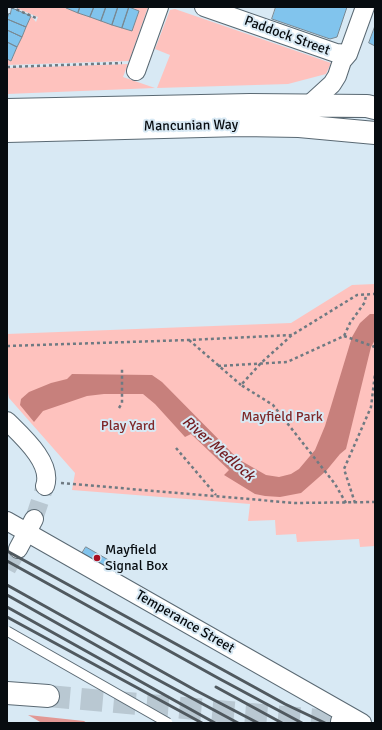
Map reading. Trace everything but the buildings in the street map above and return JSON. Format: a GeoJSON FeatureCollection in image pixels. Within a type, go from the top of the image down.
{"type":"FeatureCollection","features":[{"type":"Feature","properties":{"kind":"main road","name":"Mancunian Way"},"geometry":{"type":"LineString","coordinates":[[7,110],[173,106],[372,106]]}},
{"type":"Feature","properties":{"kind":"main road","name":"Mancunian Way"},"geometry":{"type":"LineString","coordinates":[[7,131],[242,125],[299,126],[375,133]]}},
{"type":"Feature","properties":{"kind":"main road"},"geometry":{"type":"LineString","coordinates":[[7,693],[48,696]]}},
{"type":"Feature","properties":{"kind":"street"},"geometry":{"type":"LineString","coordinates":[[130,67],[159,7]]}},
{"type":"Feature","properties":{"kind":"street","name":"Paddock Street"},"geometry":{"type":"LineString","coordinates":[[204,7],[336,53],[348,54]]}},
{"type":"Feature","properties":{"kind":"street"},"geometry":{"type":"LineString","coordinates":[[310,105],[332,84],[337,76],[342,61],[348,54],[365,7]]}},
{"type":"Feature","properties":{"kind":"street"},"geometry":{"type":"LineString","coordinates":[[7,421],[21,434],[43,462],[47,472],[46,484]]}},
{"type":"Feature","properties":{"kind":"street","name":"Temperance Street"},"geometry":{"type":"LineString","coordinates":[[7,521],[31,526],[352,723]]}},
{"type":"Feature","properties":{"kind":"street"},"geometry":{"type":"LineString","coordinates":[[18,549],[31,526]]}},
{"type":"Feature","properties":{"kind":"lane"},"geometry":{"type":"LineString","coordinates":[[7,631],[168,723]]}},
{"type":"Feature","properties":{"kind":"path"},"geometry":{"type":"LineString","coordinates":[[11,7],[36,18]]}},
{"type":"Feature","properties":{"kind":"path"},"geometry":{"type":"LineString","coordinates":[[7,66],[130,67]]}},
{"type":"Feature","properties":{"kind":"path"},"geometry":{"type":"LineString","coordinates":[[218,366],[287,362],[344,336],[350,323],[365,302],[366,294]]}},
{"type":"Feature","properties":{"kind":"path"},"geometry":{"type":"LineString","coordinates":[[241,385],[261,363],[292,335],[356,295],[375,294]]}},
{"type":"Feature","properties":{"kind":"path"},"geometry":{"type":"LineString","coordinates":[[7,346],[292,335]]}},
{"type":"Feature","properties":{"kind":"path"},"geometry":{"type":"LineString","coordinates":[[344,336],[375,347]]}},
{"type":"Feature","properties":{"kind":"path"},"geometry":{"type":"LineString","coordinates":[[189,340],[241,385],[272,405],[335,484],[346,503]]}},
{"type":"Feature","properties":{"kind":"path"},"geometry":{"type":"LineString","coordinates":[[119,408],[122,403],[122,369]]}},
{"type":"Feature","properties":{"kind":"path"},"geometry":{"type":"LineString","coordinates":[[355,503],[344,469],[371,407],[375,374]]}},
{"type":"Feature","properties":{"kind":"path"},"geometry":{"type":"LineString","coordinates":[[176,448],[216,496]]}},
{"type":"Feature","properties":{"kind":"path"},"geometry":{"type":"LineString","coordinates":[[46,484],[295,503],[375,502]]}},
{"type":"Feature","properties":{"kind":"green space"},"geometry":{"type":"Polygon","coordinates":[[[14,7],[62,7],[131,31],[139,12],[134,10],[135,7],[148,7],[129,61],[7,65],[7,59],[11,61],[31,16],[36,22],[38,17],[14,7]]]}},
{"type":"Feature","properties":{"kind":"green space"},"geometry":{"type":"Polygon","coordinates":[[[175,9],[331,63],[326,74],[288,84],[157,88],[170,55],[155,49],[170,10],[175,9]]]}},
{"type":"Feature","properties":{"kind":"green space"},"geometry":{"type":"Polygon","coordinates":[[[128,64],[123,77],[155,88],[7,94],[7,68],[128,64]]]}},
{"type":"Feature","properties":{"kind":"green space","name":"Mayfield Park"},"geometry":{"type":"Polygon","coordinates":[[[375,284],[375,546],[360,547],[359,539],[297,542],[296,534],[276,535],[275,520],[248,521],[250,504],[72,490],[75,473],[9,398],[7,387],[7,334],[291,323],[352,285],[375,284]]]}},
{"type":"Feature","properties":{"kind":"shaded area"},"geometry":{"type":"Polygon","coordinates":[[[28,715],[84,721],[87,723],[42,723],[28,715]]]}},
{"type":"Feature","properties":{"kind":"water","name":"River Medlock"},"geometry":{"type":"Polygon","coordinates":[[[370,314],[375,314],[375,340],[371,347],[346,449],[326,471],[301,493],[280,497],[255,494],[224,475],[229,470],[191,434],[185,437],[155,404],[143,394],[104,394],[87,396],[43,411],[34,422],[20,405],[21,399],[29,392],[51,383],[67,379],[72,374],[152,375],[162,382],[238,459],[266,475],[279,477],[291,474],[299,469],[315,450],[325,426],[352,337],[360,323],[370,314]]]}},
{"type":"Feature","properties":{"kind":"tunnel"},"geometry":{"type":"LineString","coordinates":[[34,519],[45,486]]}},
{"type":"Feature","properties":{"kind":"tunnel"},"geometry":{"type":"LineString","coordinates":[[7,569],[18,549]]}},
{"type":"Feature","properties":{"kind":"tunnel"},"geometry":{"type":"LineString","coordinates":[[48,696],[342,722]]}},
{"type":"Feature","properties":{"kind":"railway"},"geometry":{"type":"LineString","coordinates":[[7,551],[285,704],[325,723]]}},
{"type":"Feature","properties":{"kind":"railway"},"geometry":{"type":"LineString","coordinates":[[7,561],[302,723]]}},
{"type":"Feature","properties":{"kind":"railway"},"geometry":{"type":"LineString","coordinates":[[7,585],[195,690],[258,723]]}},
{"type":"Feature","properties":{"kind":"railway"},"geometry":{"type":"LineString","coordinates":[[7,595],[238,723]]}},
{"type":"Feature","properties":{"kind":"railway"},"geometry":{"type":"LineString","coordinates":[[7,607],[215,723]]}},
{"type":"Feature","properties":{"kind":"railway"},"geometry":{"type":"LineString","coordinates":[[7,617],[202,723]]}},
{"type":"Feature","properties":{"kind":"railway"},"geometry":{"type":"LineString","coordinates":[[216,687],[282,723]]}},
{"type":"Feature","properties":{"kind":"place","name":"Mayfield Signal Box"},"geometry":{"type":"Point","coordinates":[97,558]}},
{"type":"Feature","properties":{"kind":"park label","name":"Play Yard"},"geometry":{"type":"Point","coordinates":[128,426]}}]}
